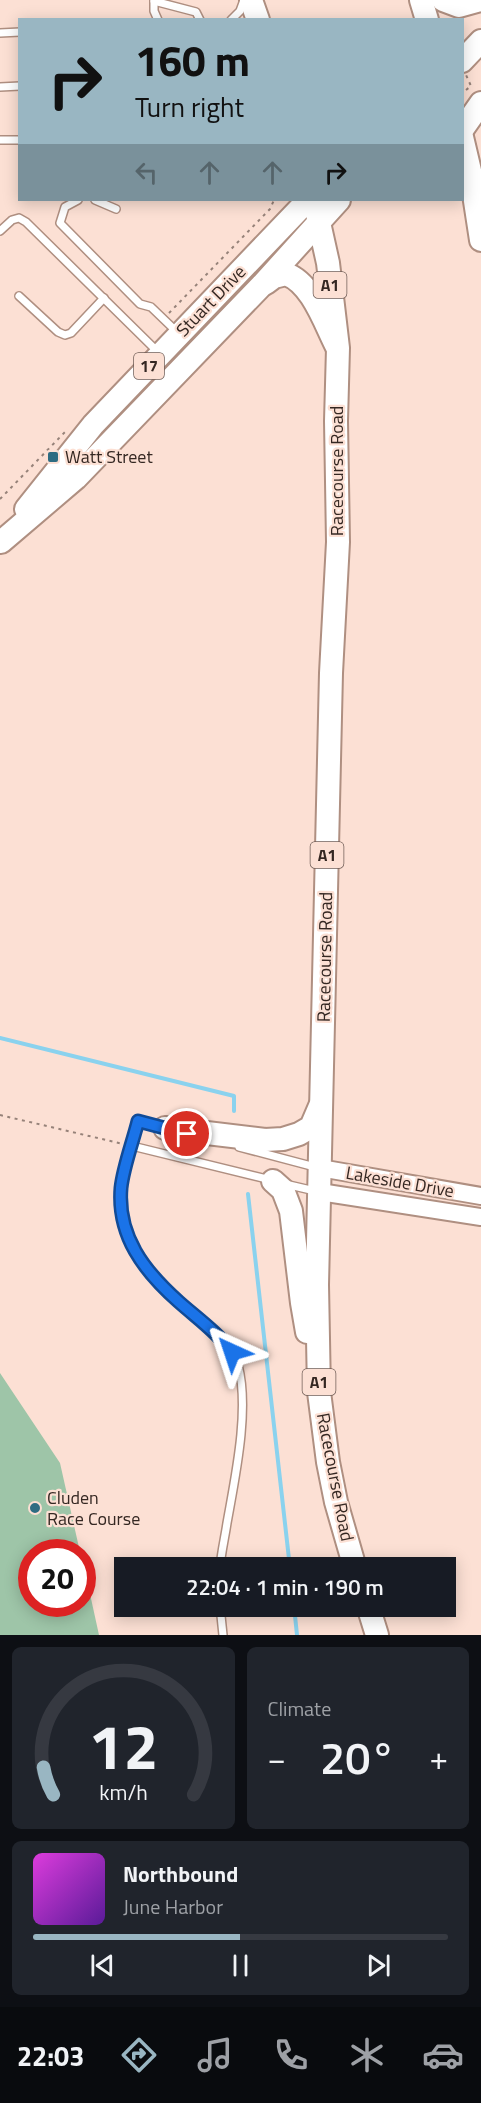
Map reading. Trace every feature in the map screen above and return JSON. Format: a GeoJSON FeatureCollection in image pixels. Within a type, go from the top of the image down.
{"type":"FeatureCollection","features":[{"type":"Feature","properties":{"kind":"main road"},"geometry":{"type":"LineString","coordinates":[[251,0],[257,18]]}},
{"type":"Feature","properties":{"kind":"main road"},"geometry":{"type":"LineString","coordinates":[[421,0],[426,18]]}},
{"type":"Feature","properties":{"kind":"main road"},"geometry":{"type":"LineString","coordinates":[[443,0],[459,6],[478,0]]}},
{"type":"Feature","properties":{"kind":"main road"},"geometry":{"type":"LineString","coordinates":[[464,18],[478,0]]}},
{"type":"Feature","properties":{"kind":"main road"},"geometry":{"type":"LineString","coordinates":[[464,67],[481,41]]}},
{"type":"Feature","properties":{"kind":"main road"},"geometry":{"type":"LineString","coordinates":[[464,124],[473,97]]}},
{"type":"Feature","properties":{"kind":"main road"},"geometry":{"type":"LineString","coordinates":[[464,145],[481,240]]}},
{"type":"Feature","properties":{"kind":"main road","name":"Stuart Drive"},"geometry":{"type":"LineString","coordinates":[[1,543],[60,464],[93,425],[160,354],[172,328],[307,201]]}},
{"type":"Feature","properties":{"kind":"main road","name":"Racecourse Road"},"geometry":{"type":"LineString","coordinates":[[314,201],[327,263],[338,348],[336,421],[338,542],[331,673],[321,1103],[319,1392],[328,1462],[336,1502],[352,1557]]}},
{"type":"Feature","properties":{"kind":"main road","name":"Stuart Drive"},"geometry":{"type":"LineString","coordinates":[[1,543],[76,478],[262,285],[338,201]]}},
{"type":"Feature","properties":{"kind":"main road"},"geometry":{"type":"LineString","coordinates":[[262,285],[274,277],[286,274],[299,281],[310,294],[338,348]]}},
{"type":"Feature","properties":{"kind":"main road"},"geometry":{"type":"LineString","coordinates":[[165,1128],[265,1140],[283,1139],[311,1127],[321,1103]]}},
{"type":"Feature","properties":{"kind":"main road"},"geometry":{"type":"LineString","coordinates":[[273,1181],[283,1190],[291,1211],[302,1303],[319,1392]]}},
{"type":"Feature","properties":{"kind":"main road"},"geometry":{"type":"LineString","coordinates":[[371,1617],[377,1635]]}},
{"type":"Feature","properties":{"kind":"street","name":"Lakeside Drive"},"geometry":{"type":"LineString","coordinates":[[320,1168],[481,1196]]}},
{"type":"Feature","properties":{"kind":"street","name":"Lakeside Drive"},"geometry":{"type":"LineString","coordinates":[[320,1192],[481,1217]]}},
{"type":"Feature","properties":{"kind":"lane"},"geometry":{"type":"LineString","coordinates":[[233,18],[240,11],[244,0]]}},
{"type":"Feature","properties":{"kind":"lane"},"geometry":{"type":"LineString","coordinates":[[158,18],[154,11],[154,1],[196,12],[199,18]]}},
{"type":"Feature","properties":{"kind":"lane"},"geometry":{"type":"LineString","coordinates":[[0,33],[18,33]]}},
{"type":"Feature","properties":{"kind":"lane"},"geometry":{"type":"LineString","coordinates":[[0,87],[18,86]]}},
{"type":"Feature","properties":{"kind":"lane"},"geometry":{"type":"LineString","coordinates":[[0,140],[18,140]]}},
{"type":"Feature","properties":{"kind":"lane"},"geometry":{"type":"LineString","coordinates":[[76,201],[65,207],[60,223],[140,304],[152,307],[172,328]]}},
{"type":"Feature","properties":{"kind":"lane"},"geometry":{"type":"LineString","coordinates":[[97,201],[116,209]]}},
{"type":"Feature","properties":{"kind":"lane"},"geometry":{"type":"LineString","coordinates":[[0,231],[12,220],[20,218],[26,222],[160,354]]}},
{"type":"Feature","properties":{"kind":"lane"},"geometry":{"type":"LineString","coordinates":[[18,296],[58,332],[65,335],[71,333],[104,298]]}},
{"type":"Feature","properties":{"kind":"lane"},"geometry":{"type":"LineString","coordinates":[[220,1142],[138,1121],[121,1186],[121,1211],[127,1236],[138,1260],[157,1283],[223,1340],[238,1365],[242,1406],[240,1435],[222,1557]]}},
{"type":"Feature","properties":{"kind":"lane"},"geometry":{"type":"LineString","coordinates":[[231,1145],[320,1168]]}},
{"type":"Feature","properties":{"kind":"lane"},"geometry":{"type":"LineString","coordinates":[[132,1146],[320,1192]]}},
{"type":"Feature","properties":{"kind":"lane"},"geometry":{"type":"LineString","coordinates":[[221,1617],[223,1635]]}},
{"type":"Feature","properties":{"kind":"path"},"geometry":{"type":"LineString","coordinates":[[464,67],[473,97]]}},
{"type":"Feature","properties":{"kind":"path"},"geometry":{"type":"LineString","coordinates":[[172,328],[167,315],[270,209],[274,201]]}},
{"type":"Feature","properties":{"kind":"path"},"geometry":{"type":"LineString","coordinates":[[0,499],[66,430]]}},
{"type":"Feature","properties":{"kind":"path"},"geometry":{"type":"LineString","coordinates":[[0,1116],[132,1146]]}},
{"type":"Feature","properties":{"kind":"green space","name":"Cluden Race Course"},"geometry":{"type":"Polygon","coordinates":[[[0,1373],[60,1463],[77,1539],[18,1539],[18,1617],[95,1617],[99,1635],[0,1635],[0,1373]]]}},
{"type":"Feature","properties":{"kind":"waterway"},"geometry":{"type":"LineString","coordinates":[[0,1038],[234,1096],[234,1111]]}},
{"type":"Feature","properties":{"kind":"waterway"},"geometry":{"type":"LineString","coordinates":[[248,1194],[289,1557]]}},
{"type":"Feature","properties":{"kind":"waterway"},"geometry":{"type":"LineString","coordinates":[[295,1617],[297,1635]]}},
{"type":"Feature","properties":{"kind":"place","name":"Watt Street"},"geometry":{"type":"Point","coordinates":[53,457]}},
{"type":"Feature","properties":{"kind":"place","name":"Cluden Race Course"},"geometry":{"type":"Point","coordinates":[35,1508]}},
{"type":"Feature","properties":{"kind":"route"},"geometry":{"type":"LineString","coordinates":[[187,1134],[138,1121],[121,1186],[121,1211],[127,1236],[138,1260],[157,1283],[210,1328],[232,1352]]}}]}
